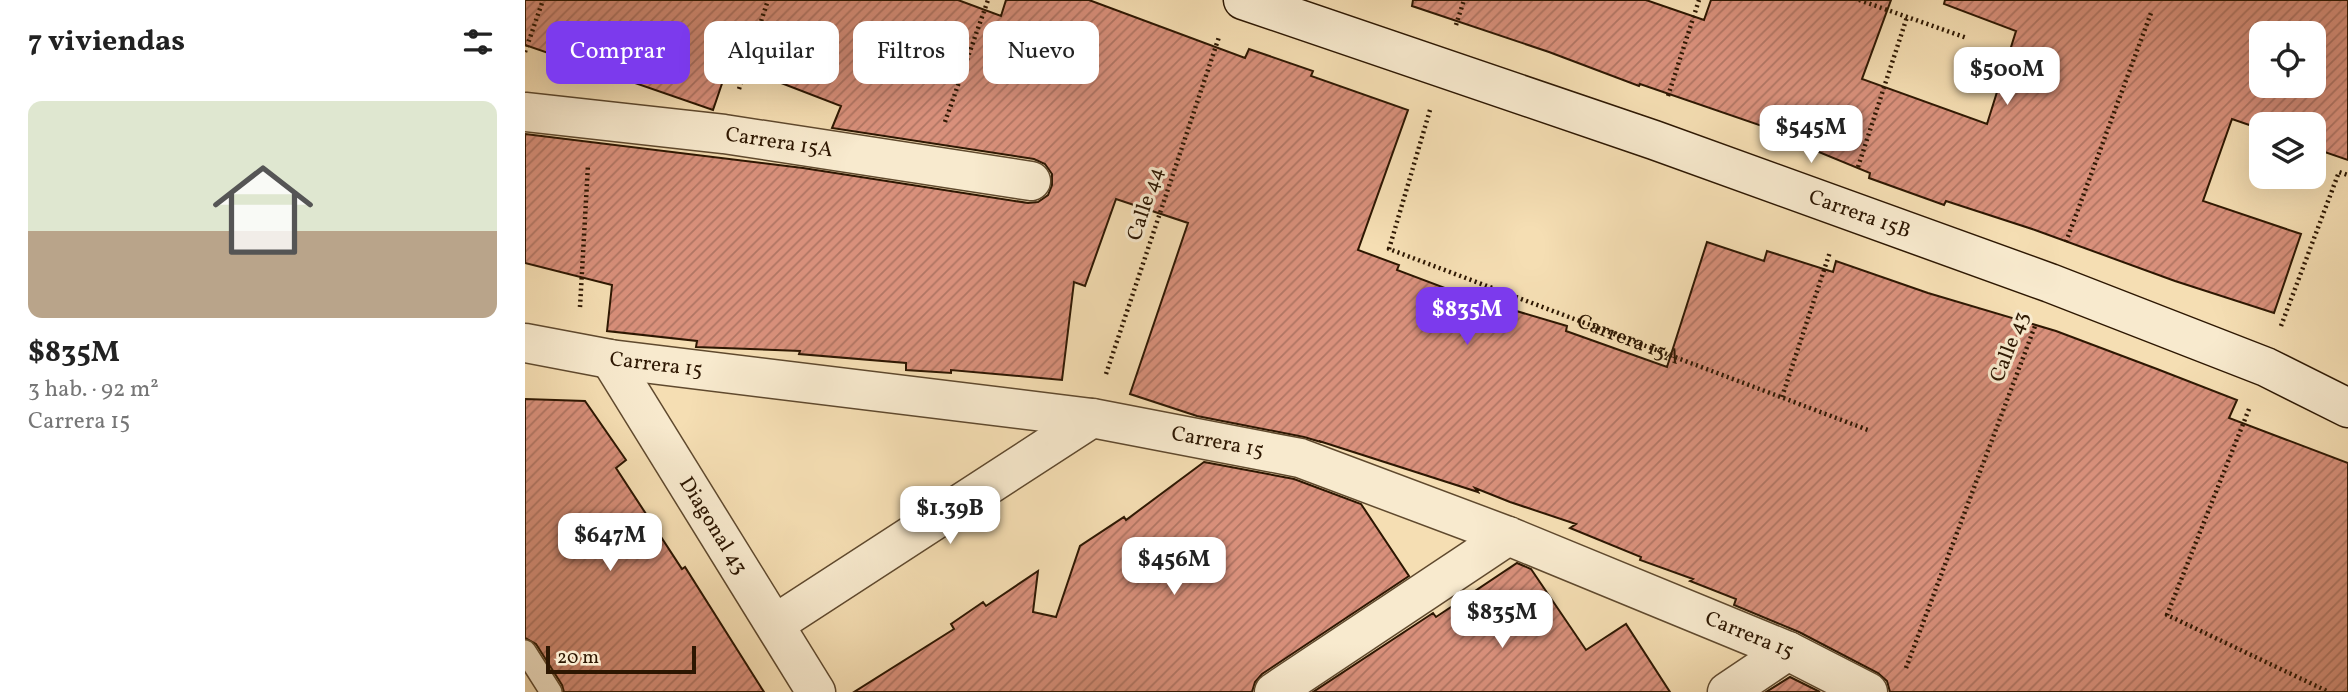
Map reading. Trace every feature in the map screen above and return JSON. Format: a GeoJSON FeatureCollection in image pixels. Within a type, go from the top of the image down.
{"type":"FeatureCollection","features":[{"type":"Feature","properties":{"kind":"street","name":"Carrera 15B"},"geometry":{"type":"LineString","coordinates":[[1233,13],[1443,66],[1654,140],[2050,283],[2266,367],[2348,408]]}},
{"type":"Feature","properties":{"kind":"street","name":"Carrera 15A"},"geometry":{"type":"LineString","coordinates":[[525,112],[724,134],[1031,181]]}},
{"type":"Feature","properties":{"kind":"street","name":"Carrera 15"},"geometry":{"type":"LineString","coordinates":[[525,343],[594,356],[1091,418],[1300,458],[1508,536],[1788,651],[1885,686]]}},
{"type":"Feature","properties":{"kind":"street","name":"Diagonal 43"},"geometry":{"type":"LineString","coordinates":[[594,356],[775,625],[816,692]]}},
{"type":"Feature","properties":{"kind":"street"},"geometry":{"type":"LineString","coordinates":[[775,625],[1091,418]]}},
{"type":"Feature","properties":{"kind":"street"},"geometry":{"type":"LineString","coordinates":[[1274,692],[1508,536]]}},
{"type":"Feature","properties":{"kind":"street"},"geometry":{"type":"LineString","coordinates":[[1727,692],[1788,651]]}},
{"type":"Feature","properties":{"kind":"lane"},"geometry":{"type":"LineString","coordinates":[[525,651],[551,692]]}},
{"type":"Feature","properties":{"kind":"path"},"geometry":{"type":"LineString","coordinates":[[525,52],[543,0]]}},
{"type":"Feature","properties":{"kind":"path"},"geometry":{"type":"LineString","coordinates":[[724,134],[768,0]]}},
{"type":"Feature","properties":{"kind":"path"},"geometry":{"type":"LineString","coordinates":[[929,166],[988,0]]}},
{"type":"Feature","properties":{"kind":"path"},"geometry":{"type":"LineString","coordinates":[[1443,66],[1464,0]]}},
{"type":"Feature","properties":{"kind":"path"},"geometry":{"type":"LineString","coordinates":[[1654,140],[1699,0]]}},
{"type":"Feature","properties":{"kind":"path"},"geometry":{"type":"LineString","coordinates":[[1859,0],[1966,38]]}},
{"type":"Feature","properties":{"kind":"path","name":"Calle 44"},"geometry":{"type":"LineString","coordinates":[[1091,418],[1233,13]]}},
{"type":"Feature","properties":{"kind":"path","name":"Calle 43"},"geometry":{"type":"LineString","coordinates":[[1885,686],[2050,283],[2151,13]]}},
{"type":"Feature","properties":{"kind":"path"},"geometry":{"type":"LineString","coordinates":[[1782,397],[1907,17]]}},
{"type":"Feature","properties":{"kind":"path","name":"Carrera 15A"},"geometry":{"type":"LineString","coordinates":[[1443,66],[1389,249],[1868,430]]}},
{"type":"Feature","properties":{"kind":"path"},"geometry":{"type":"LineString","coordinates":[[590,119],[594,356]]}},
{"type":"Feature","properties":{"kind":"path"},"geometry":{"type":"LineString","coordinates":[[2339,172],[2348,175]]}},
{"type":"Feature","properties":{"kind":"path"},"geometry":{"type":"LineString","coordinates":[[2167,614],[2329,692]]}},
{"type":"Feature","properties":{"kind":"building"},"geometry":{"type":"Polygon","coordinates":[[[525,0],[958,0],[1001,16],[1006,0],[1089,0],[1245,58],[1249,49],[1313,71],[1311,76],[1408,110],[1358,250],[1399,265],[1397,270],[1495,307],[1496,305],[1567,326],[1566,331],[1667,367],[1707,242],[1764,261],[1767,251],[1833,272],[1836,261],[1928,293],[2056,331],[2237,400],[2229,418],[2348,463],[2348,692],[1890,692],[1887,681],[1878,673],[1799,632],[1734,605],[1736,599],[1570,528],[1576,524],[1475,488],[1478,492],[1319,441],[1321,442],[1197,416],[1130,394],[1188,223],[1116,199],[1085,286],[1074,282],[1062,380],[951,370],[951,373],[906,370],[906,363],[799,354],[800,351],[696,347],[697,341],[607,331],[612,285],[525,263],[525,134],[803,168],[1028,203],[1038,202],[1048,195],[1052,174],[1045,164],[1034,159],[832,128],[841,106],[784,84],[839,84],[839,21],[704,21],[704,84],[722,84],[713,110],[638,84],[690,84],[690,21],[546,21],[546,52],[525,45],[525,0]]]}},
{"type":"Feature","properties":{"kind":"building"},"geometry":{"type":"Polygon","coordinates":[[[1413,0],[1646,0],[1704,20],[1711,0],[1891,0],[1862,79],[1987,124],[2016,31],[1944,4],[1945,0],[2348,0],[2348,160],[2326,152],[2326,112],[2249,112],[2249,125],[2232,119],[2203,201],[2301,234],[2274,313],[2175,281],[2035,230],[1946,201],[1944,205],[1869,178],[1870,173],[1773,133],[1774,130],[1640,84],[1639,86],[1549,52],[1412,6],[1413,0]]]}},
{"type":"Feature","properties":{"kind":"building"},"geometry":{"type":"Polygon","coordinates":[[[525,399],[585,401],[626,460],[616,468],[682,569],[685,567],[764,692],[564,692],[536,644],[525,638],[525,399]]]}},
{"type":"Feature","properties":{"kind":"building"},"geometry":{"type":"Polygon","coordinates":[[[1204,462],[1294,479],[1361,504],[1409,576],[1262,674],[1255,682],[1252,692],[854,692],[954,629],[951,624],[983,602],[986,606],[1038,571],[1033,612],[1056,617],[1080,546],[1124,517],[1126,520],[1204,462]]]}},
{"type":"Feature","properties":{"kind":"building"},"geometry":{"type":"Polygon","coordinates":[[[1517,563],[1531,569],[1586,650],[1626,624],[1670,692],[1313,692],[1433,613],[1436,617],[1517,563]]]}},
{"type":"Feature","properties":{"kind":"building"},"geometry":{"type":"Polygon","coordinates":[[[1790,677],[1820,692],[1766,692],[1790,677]]]}}]}
